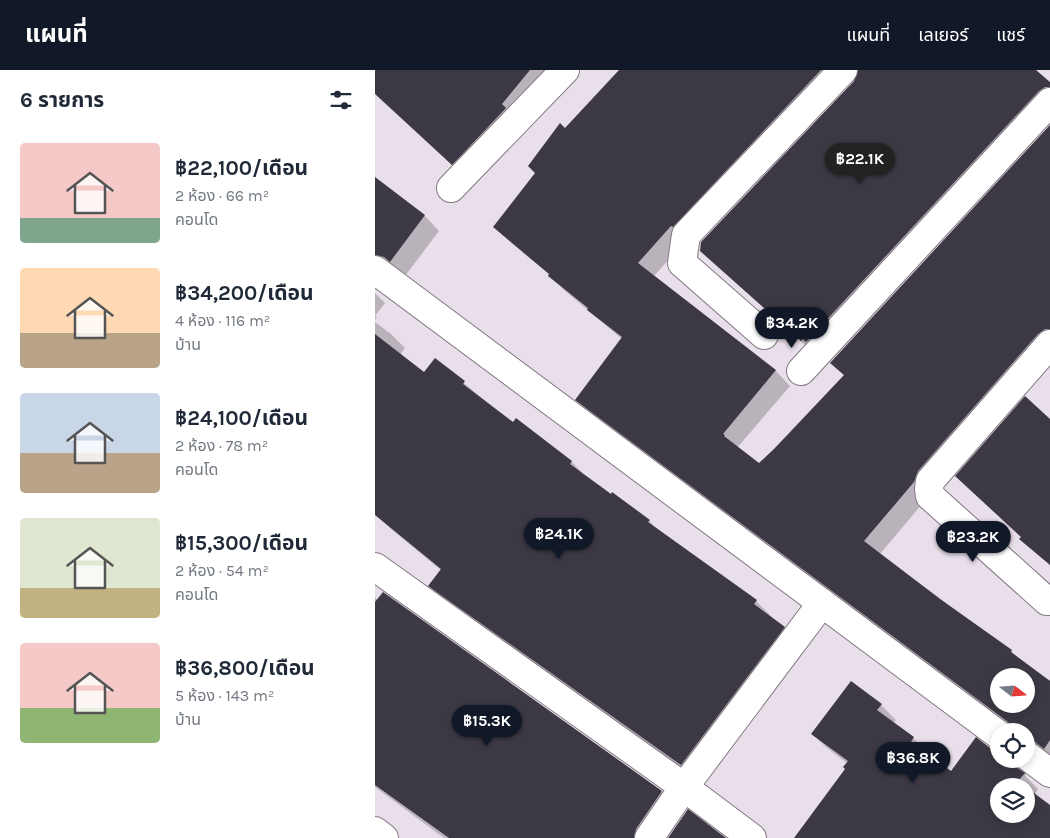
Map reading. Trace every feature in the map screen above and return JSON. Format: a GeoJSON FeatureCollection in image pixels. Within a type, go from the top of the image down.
{"type":"FeatureCollection","features":[{"type":"Feature","properties":{"kind":"street"},"geometry":{"type":"LineString","coordinates":[[764,335],[682,263],[686,235],[843,70]]}},
{"type":"Feature","properties":{"kind":"street"},"geometry":{"type":"LineString","coordinates":[[451,188],[554,74]]}},
{"type":"Feature","properties":{"kind":"street"},"geometry":{"type":"LineString","coordinates":[[801,371],[1050,102]]}},
{"type":"Feature","properties":{"kind":"street"},"geometry":{"type":"LineString","coordinates":[[375,270],[990,728]]}},
{"type":"Feature","properties":{"kind":"street"},"geometry":{"type":"LineString","coordinates":[[1050,344],[930,481],[929,489],[930,496],[1047,601],[1050,601]]}},
{"type":"Feature","properties":{"kind":"street"},"geometry":{"type":"LineString","coordinates":[[375,567],[684,787],[752,838]]}},
{"type":"Feature","properties":{"kind":"street"},"geometry":{"type":"LineString","coordinates":[[649,838],[684,787],[822,603]]}},
{"type":"Feature","properties":{"kind":"street"},"geometry":{"type":"LineString","coordinates":[[1035,762],[1050,773]]}},
{"type":"Feature","properties":{"kind":"street"},"geometry":{"type":"LineString","coordinates":[[375,831],[384,838]]}},
{"type":"Feature","properties":{"kind":"building"},"geometry":{"type":"Polygon","coordinates":[[[375,70],[530,70],[502,104],[506,108],[452,165],[375,94],[375,70]]]}},
{"type":"Feature","properties":{"kind":"building"},"geometry":{"type":"Polygon","coordinates":[[[619,70],[821,70],[673,227],[671,226],[638,263],[776,370],[723,434],[759,463],[844,375],[830,363],[1050,125],[1050,329],[1045,329],[1038,334],[918,471],[914,482],[864,541],[940,599],[1012,650],[1011,652],[1033,668],[990,668],[990,709],[575,400],[622,337],[587,310],[588,308],[548,276],[549,274],[493,227],[535,173],[528,166],[560,123],[565,128],[619,70]]]}},
{"type":"Feature","properties":{"kind":"building"},"geometry":{"type":"Polygon","coordinates":[[[858,70],[1036,70],[1050,82],[1050,87],[1045,87],[1039,91],[806,342],[803,339],[801,341],[700,251],[701,242],[854,81],[858,70]]]}},
{"type":"Feature","properties":{"kind":"building"},"geometry":{"type":"Polygon","coordinates":[[[375,177],[425,215],[390,262],[384,257],[375,255],[375,177]]]}},
{"type":"Feature","properties":{"kind":"building"},"geometry":{"type":"Polygon","coordinates":[[[375,334],[424,372],[435,358],[465,381],[463,384],[513,422],[516,418],[572,461],[570,464],[611,494],[612,492],[650,520],[648,522],[757,600],[754,604],[785,627],[681,765],[428,586],[441,569],[375,515],[375,334]]]}},
{"type":"Feature","properties":{"kind":"building"},"geometry":{"type":"Polygon","coordinates":[[[1025,396],[1050,419],[1050,565],[1019,539],[1021,537],[955,476],[1025,396]]]}},
{"type":"Feature","properties":{"kind":"building"},"geometry":{"type":"Polygon","coordinates":[[[383,592],[662,791],[636,829],[634,838],[449,838],[375,785],[375,602],[383,592]]]}},
{"type":"Feature","properties":{"kind":"building"},"geometry":{"type":"Polygon","coordinates":[[[1035,670],[1050,681],[1050,740],[1044,749],[1035,742],[1035,723],[1008,722],[996,713],[1035,713],[1035,670]]]}},
{"type":"Feature","properties":{"kind":"building"},"geometry":{"type":"Polygon","coordinates":[[[851,681],[882,704],[877,710],[914,737],[911,742],[951,771],[976,737],[990,748],[990,768],[1018,768],[1025,773],[1021,778],[990,778],[990,823],[1035,823],[1035,794],[1050,805],[1050,838],[794,838],[845,769],[843,767],[848,761],[811,734],[851,681]]]}},
{"type":"Feature","properties":{"kind":"building"},"geometry":{"type":"Polygon","coordinates":[[[688,809],[726,838],[668,838],[688,809]]]}}]}
